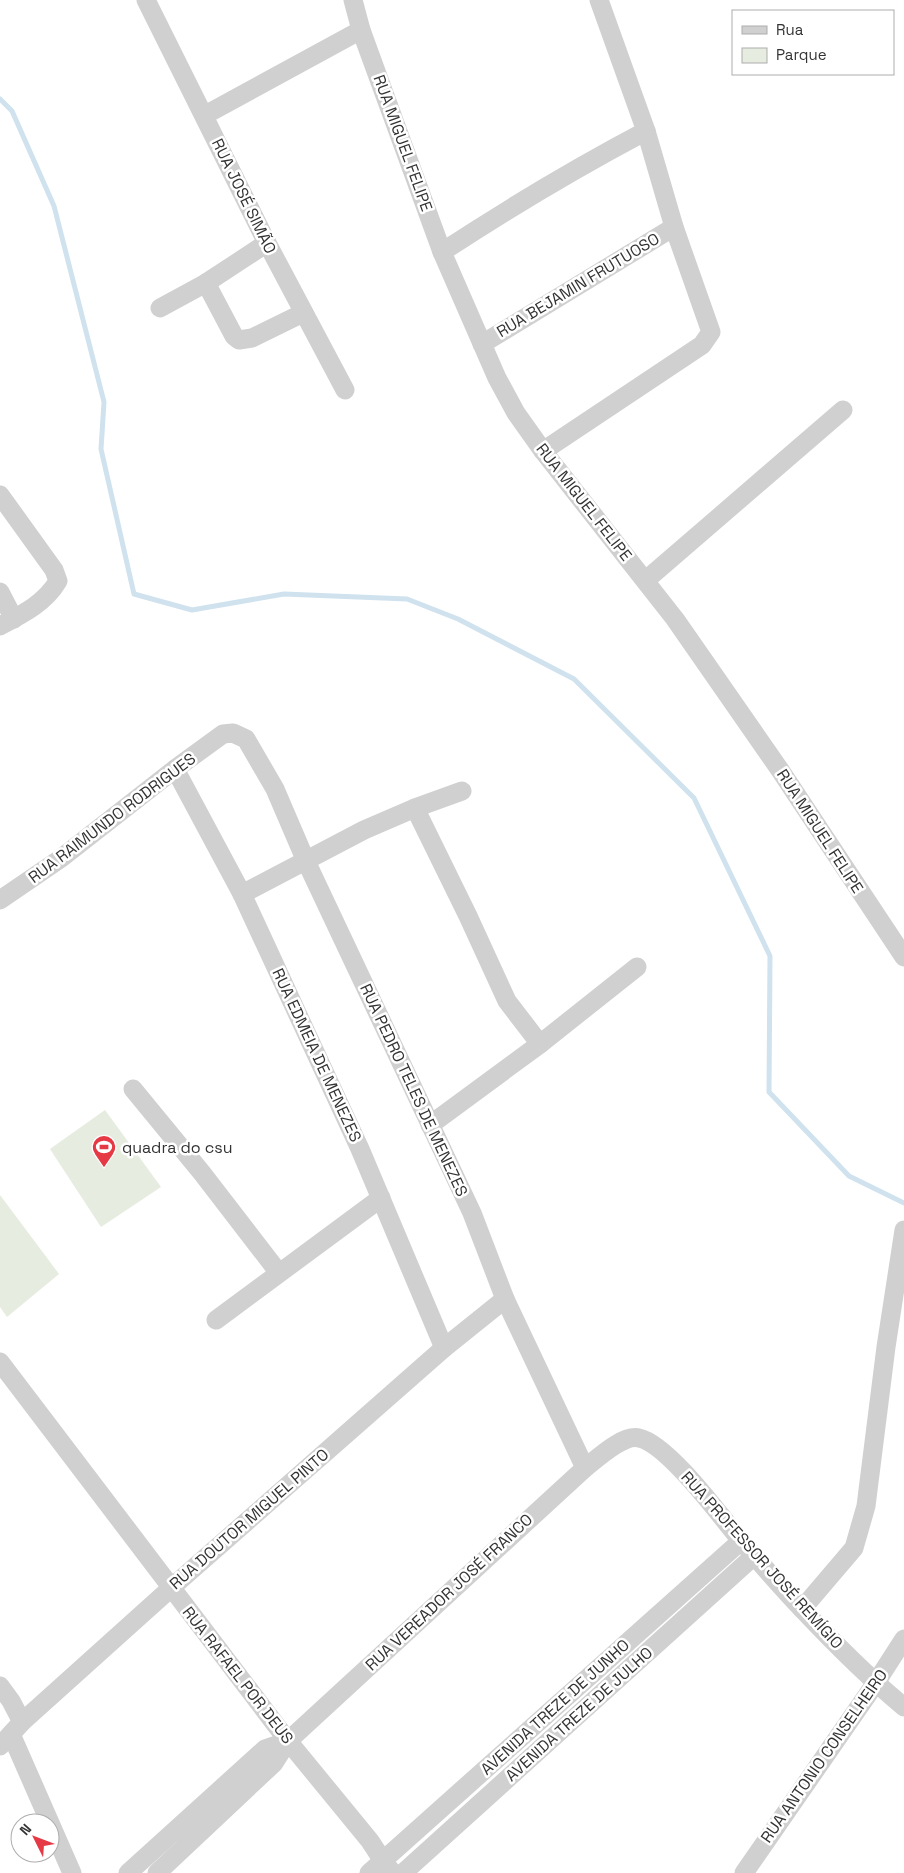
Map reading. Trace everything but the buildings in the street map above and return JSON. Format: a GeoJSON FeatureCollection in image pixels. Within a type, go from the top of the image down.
{"type":"FeatureCollection","features":[{"type":"Feature","properties":{"kind":"street","name":"RUA JOSÉ SIMÃO"},"geometry":{"type":"LineString","coordinates":[[146,0],[205,115],[267,243],[345,390]]}},
{"type":"Feature","properties":{"kind":"street","name":"RUA MIGUEL FELIPE"},"geometry":{"type":"LineString","coordinates":[[353,0],[362,30],[442,252],[482,344],[516,413],[543,451],[675,619],[780,770],[904,957]]}},
{"type":"Feature","properties":{"kind":"street"},"geometry":{"type":"LineString","coordinates":[[543,451],[702,344],[711,332],[674,227],[646,131],[599,0]]}},
{"type":"Feature","properties":{"kind":"street"},"geometry":{"type":"LineString","coordinates":[[205,115],[362,30]]}},
{"type":"Feature","properties":{"kind":"street"},"geometry":{"type":"LineString","coordinates":[[442,252],[526,198],[646,131]]}},
{"type":"Feature","properties":{"kind":"street","name":"RUA BEJAMIN FRUTUOSO"},"geometry":{"type":"LineString","coordinates":[[482,344],[674,227]]}},
{"type":"Feature","properties":{"kind":"street"},"geometry":{"type":"LineString","coordinates":[[160,308],[206,283],[267,243]]}},
{"type":"Feature","properties":{"kind":"street"},"geometry":{"type":"LineString","coordinates":[[206,283],[234,336],[239,340],[252,338],[303,313]]}},
{"type":"Feature","properties":{"kind":"street"},"geometry":{"type":"LineString","coordinates":[[646,580],[843,410]]}},
{"type":"Feature","properties":{"kind":"street"},"geometry":{"type":"LineString","coordinates":[[0,495],[6,519],[54,570],[58,581],[52,592],[40,603],[7,623],[0,592]]}},
{"type":"Feature","properties":{"kind":"street","name":"RUA RAIMUNDO RODRIGUES"},"geometry":{"type":"LineString","coordinates":[[0,900],[60,859],[174,769],[224,734]]}},
{"type":"Feature","properties":{"kind":"street","name":"RUA PEDRO TELES DE MENEZES"},"geometry":{"type":"LineString","coordinates":[[224,734],[238,734],[249,743],[275,789],[305,859],[472,1213],[505,1299],[584,1468]]}},
{"type":"Feature","properties":{"kind":"street","name":"RUA EDMEIA DE MENEZES"},"geometry":{"type":"LineString","coordinates":[[174,769],[242,894],[360,1149],[444,1348]]}},
{"type":"Feature","properties":{"kind":"street"},"geometry":{"type":"LineString","coordinates":[[242,894],[305,859],[364,830],[415,808],[462,791]]}},
{"type":"Feature","properties":{"kind":"street"},"geometry":{"type":"LineString","coordinates":[[415,808],[507,1001],[540,1044]]}},
{"type":"Feature","properties":{"kind":"street"},"geometry":{"type":"LineString","coordinates":[[430,1125],[540,1044],[637,967]]}},
{"type":"Feature","properties":{"kind":"street"},"geometry":{"type":"LineString","coordinates":[[133,1089],[202,1173],[279,1273]]}},
{"type":"Feature","properties":{"kind":"street"},"geometry":{"type":"LineString","coordinates":[[216,1320],[381,1198]]}},
{"type":"Feature","properties":{"kind":"street"},"geometry":{"type":"LineString","coordinates":[[802,1609],[854,1548],[861,1529],[866,1506],[886,1347],[904,1230]]}},
{"type":"Feature","properties":{"kind":"street","name":"RUA DOUTOR MIGUEL PINTO"},"geometry":{"type":"LineString","coordinates":[[11,1734],[171,1588],[444,1348],[505,1299]]}},
{"type":"Feature","properties":{"kind":"street","name":"RUA RAFAEL POR DEUS"},"geometry":{"type":"LineString","coordinates":[[0,1362],[288,1741],[394,1868]]}},
{"type":"Feature","properties":{"kind":"street","name":"RUA PROFESSOR JOSÉ REMÍGIO"},"geometry":{"type":"LineString","coordinates":[[613,1447],[626,1438],[637,1437],[647,1440],[670,1458],[802,1609],[875,1684],[904,1707]]}},
{"type":"Feature","properties":{"kind":"street","name":"RUA VEREADOR JOSÉ FRANCO"},"geometry":{"type":"LineString","coordinates":[[157,1873],[274,1763],[288,1741],[584,1468],[613,1447]]}},
{"type":"Feature","properties":{"kind":"street","name":"AVENIDA TREZE DE JUNHO"},"geometry":{"type":"LineString","coordinates":[[394,1868],[741,1541]]}},
{"type":"Feature","properties":{"kind":"street","name":"AVENIDA TREZE DE JULHO"},"geometry":{"type":"LineString","coordinates":[[394,1868],[754,1556]]}},
{"type":"Feature","properties":{"kind":"street","name":"RUA ANTONIO CONSELHEIRO"},"geometry":{"type":"LineString","coordinates":[[744,1873],[904,1639]]}},
{"type":"Feature","properties":{"kind":"street"},"geometry":{"type":"LineString","coordinates":[[4,1698],[11,1734],[72,1873]]}},
{"type":"Feature","properties":{"kind":"street","name":"RUA VEREADOR JOSÉ FRANCO"},"geometry":{"type":"LineString","coordinates":[[128,1873],[265,1750],[288,1741]]}},
{"type":"Feature","properties":{"kind":"green space","name":"quadra do csu"},"geometry":{"type":"Polygon","coordinates":[[[105,1110],[161,1187],[101,1227],[50,1149],[105,1110]]]}},
{"type":"Feature","properties":{"kind":"green space"},"geometry":{"type":"Polygon","coordinates":[[[0,1195],[59,1274],[7,1317],[0,1307],[0,1195]]]}},
{"type":"Feature","properties":{"kind":"waterway"},"geometry":{"type":"LineString","coordinates":[[0,99],[12,111],[54,206],[104,402],[101,449],[134,594],[192,610],[284,594],[407,599],[458,619],[574,679],[694,798],[770,956],[769,1092],[849,1176],[904,1203]]}},
{"type":"Feature","properties":{"kind":"place","name":"quadra do csu"},"geometry":{"type":"Point","coordinates":[104,1168]}}]}
